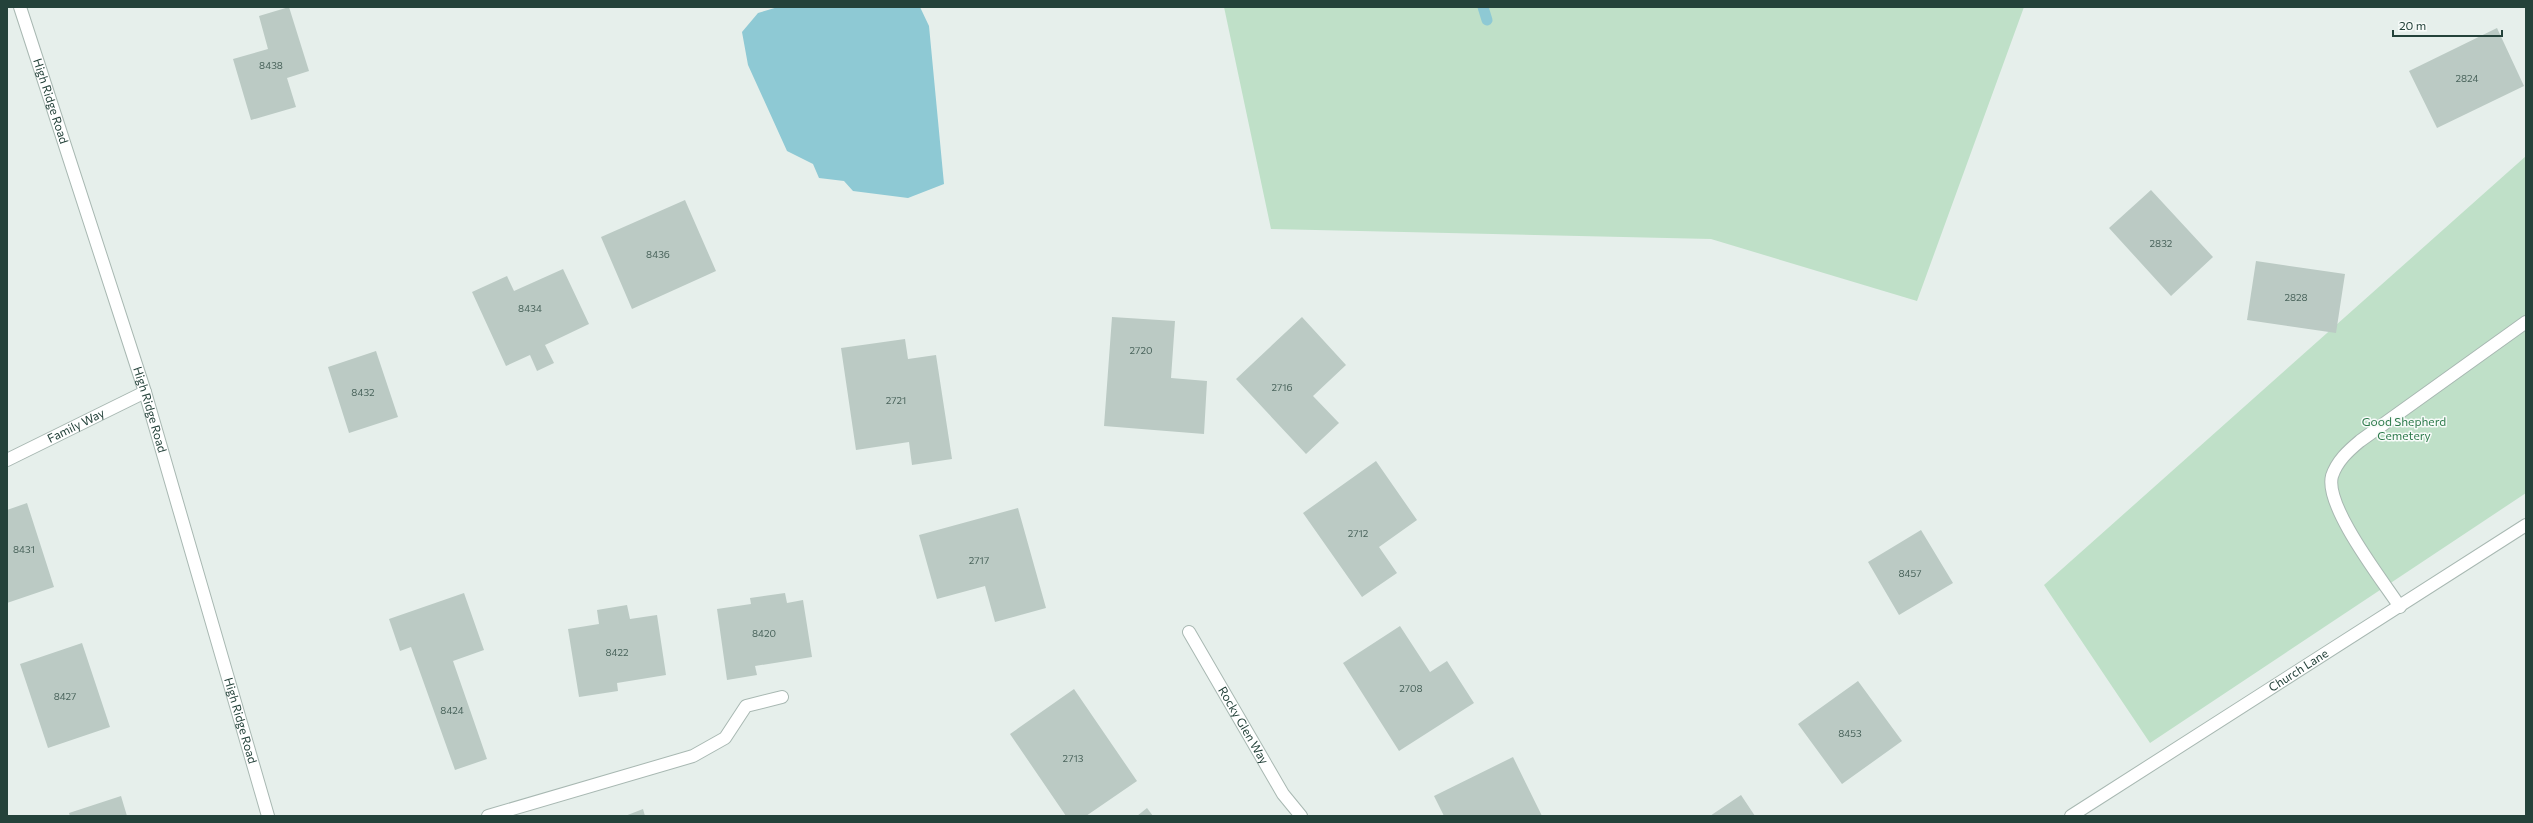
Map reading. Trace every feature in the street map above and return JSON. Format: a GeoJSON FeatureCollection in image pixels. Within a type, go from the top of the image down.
{"type":"FeatureCollection","features":[{"type":"Feature","properties":{"kind":"street","name":"High Ridge Road"},"geometry":{"type":"LineString","coordinates":[[20,7],[145,392],[268,816]]}},
{"type":"Feature","properties":{"kind":"street"},"geometry":{"type":"LineString","coordinates":[[2400,607],[2346,526],[2333,500],[2332,477],[2341,458],[2360,441],[2526,322]]}},
{"type":"Feature","properties":{"kind":"street","name":"Family Way"},"geometry":{"type":"LineString","coordinates":[[7,460],[145,392]]}},
{"type":"Feature","properties":{"kind":"street","name":"Church Lane"},"geometry":{"type":"LineString","coordinates":[[2071,816],[2526,525]]}},
{"type":"Feature","properties":{"kind":"street","name":"Rocky Glen Way"},"geometry":{"type":"LineString","coordinates":[[1189,632],[1283,794],[1301,816]]}},
{"type":"Feature","properties":{"kind":"street"},"geometry":{"type":"LineString","coordinates":[[488,816],[693,756],[725,738],[746,706],[782,696]]}},
{"type":"Feature","properties":{"kind":"green space"},"geometry":{"type":"Polygon","coordinates":[[[1224,7],[2024,7],[1917,301],[1711,239],[1271,229],[1224,7]]]}},
{"type":"Feature","properties":{"kind":"green space","name":"Good Shepherd Cemetery"},"geometry":{"type":"Polygon","coordinates":[[[2526,156],[2526,493],[2150,743],[2044,585],[2526,156]]]}},
{"type":"Feature","properties":{"kind":"water"},"geometry":{"type":"Polygon","coordinates":[[[778,7],[920,7],[929,26],[944,184],[908,198],[853,191],[844,181],[819,178],[813,164],[787,151],[748,65],[742,32],[758,13],[778,7]]]}},
{"type":"Feature","properties":{"kind":"building"},"geometry":{"type":"Polygon","coordinates":[[[289,7],[309,71],[287,78],[296,107],[251,120],[233,59],[268,49],[259,16],[289,7]]]}},
{"type":"Feature","properties":{"kind":"building"},"geometry":{"type":"Polygon","coordinates":[[[2497,28],[2524,86],[2437,128],[2409,71],[2497,28]]]}},
{"type":"Feature","properties":{"kind":"building"},"geometry":{"type":"Polygon","coordinates":[[[2151,190],[2213,257],[2171,296],[2109,228],[2151,190]]]}},
{"type":"Feature","properties":{"kind":"building"},"geometry":{"type":"Polygon","coordinates":[[[685,200],[716,271],[632,309],[601,237],[685,200]]]}},
{"type":"Feature","properties":{"kind":"building"},"geometry":{"type":"Polygon","coordinates":[[[2256,261],[2345,274],[2336,333],[2247,320],[2256,261]]]}},
{"type":"Feature","properties":{"kind":"building"},"geometry":{"type":"Polygon","coordinates":[[[563,269],[589,324],[545,345],[554,363],[537,371],[530,355],[506,366],[472,292],[507,276],[514,291],[563,269]]]}},
{"type":"Feature","properties":{"kind":"building"},"geometry":{"type":"Polygon","coordinates":[[[1112,317],[1175,321],[1171,378],[1207,381],[1204,434],[1104,426],[1112,317]]]}},
{"type":"Feature","properties":{"kind":"building"},"geometry":{"type":"Polygon","coordinates":[[[1302,317],[1346,365],[1313,396],[1339,423],[1306,454],[1236,379],[1302,317]]]}},
{"type":"Feature","properties":{"kind":"building"},"geometry":{"type":"Polygon","coordinates":[[[905,339],[908,359],[936,355],[952,459],[912,465],[909,442],[856,450],[841,348],[905,339]]]}},
{"type":"Feature","properties":{"kind":"building"},"geometry":{"type":"Polygon","coordinates":[[[376,351],[398,417],[349,433],[328,367],[376,351]]]}},
{"type":"Feature","properties":{"kind":"building"},"geometry":{"type":"Polygon","coordinates":[[[1376,461],[1417,520],[1379,547],[1397,573],[1362,597],[1303,513],[1376,461]]]}},
{"type":"Feature","properties":{"kind":"building"},"geometry":{"type":"Polygon","coordinates":[[[27,503],[54,587],[7,603],[7,510],[27,503]]]}},
{"type":"Feature","properties":{"kind":"building"},"geometry":{"type":"Polygon","coordinates":[[[1018,508],[1046,608],[995,622],[985,586],[937,599],[919,535],[1018,508]]]}},
{"type":"Feature","properties":{"kind":"building"},"geometry":{"type":"Polygon","coordinates":[[[1921,530],[1953,583],[1899,615],[1868,562],[1921,530]]]}},
{"type":"Feature","properties":{"kind":"building"},"geometry":{"type":"Polygon","coordinates":[[[464,593],[484,650],[453,661],[487,759],[455,770],[411,647],[400,651],[389,619],[464,593]]]}},
{"type":"Feature","properties":{"kind":"building"},"geometry":{"type":"Polygon","coordinates":[[[785,593],[787,603],[803,600],[812,657],[755,666],[757,675],[727,680],[717,609],[751,604],[750,598],[785,593]]]}},
{"type":"Feature","properties":{"kind":"building"},"geometry":{"type":"Polygon","coordinates":[[[627,605],[630,619],[657,615],[666,675],[617,683],[618,691],[579,697],[568,629],[599,624],[597,610],[627,605]]]}},
{"type":"Feature","properties":{"kind":"building"},"geometry":{"type":"Polygon","coordinates":[[[1400,626],[1430,672],[1447,661],[1474,703],[1399,751],[1343,663],[1400,626]]]}},
{"type":"Feature","properties":{"kind":"building"},"geometry":{"type":"Polygon","coordinates":[[[82,643],[110,727],[48,748],[20,664],[82,643]]]}},
{"type":"Feature","properties":{"kind":"building"},"geometry":{"type":"Polygon","coordinates":[[[1858,681],[1902,741],[1842,784],[1798,724],[1858,681]]]}},
{"type":"Feature","properties":{"kind":"building"},"geometry":{"type":"Polygon","coordinates":[[[1074,689],[1137,781],[1086,816],[1066,816],[1010,734],[1074,689]]]}},
{"type":"Feature","properties":{"kind":"building"},"geometry":{"type":"Polygon","coordinates":[[[1513,757],[1542,816],[1444,816],[1434,796],[1513,757]]]}},
{"type":"Feature","properties":{"kind":"building"},"geometry":{"type":"Polygon","coordinates":[[[1741,795],[1755,816],[1710,816],[1741,795]]]}},
{"type":"Feature","properties":{"kind":"building"},"geometry":{"type":"Polygon","coordinates":[[[121,796],[127,816],[70,816],[69,813],[121,796]]]}},
{"type":"Feature","properties":{"kind":"building"},"geometry":{"type":"Polygon","coordinates":[[[1147,808],[1153,816],[1137,816],[1147,808]]]}},
{"type":"Feature","properties":{"kind":"building"},"geometry":{"type":"Polygon","coordinates":[[[643,809],[645,816],[625,816],[643,809]]]}},
{"type":"Feature","properties":{"kind":"waterway"},"geometry":{"type":"LineString","coordinates":[[1483,7],[1487,20]]}}]}
